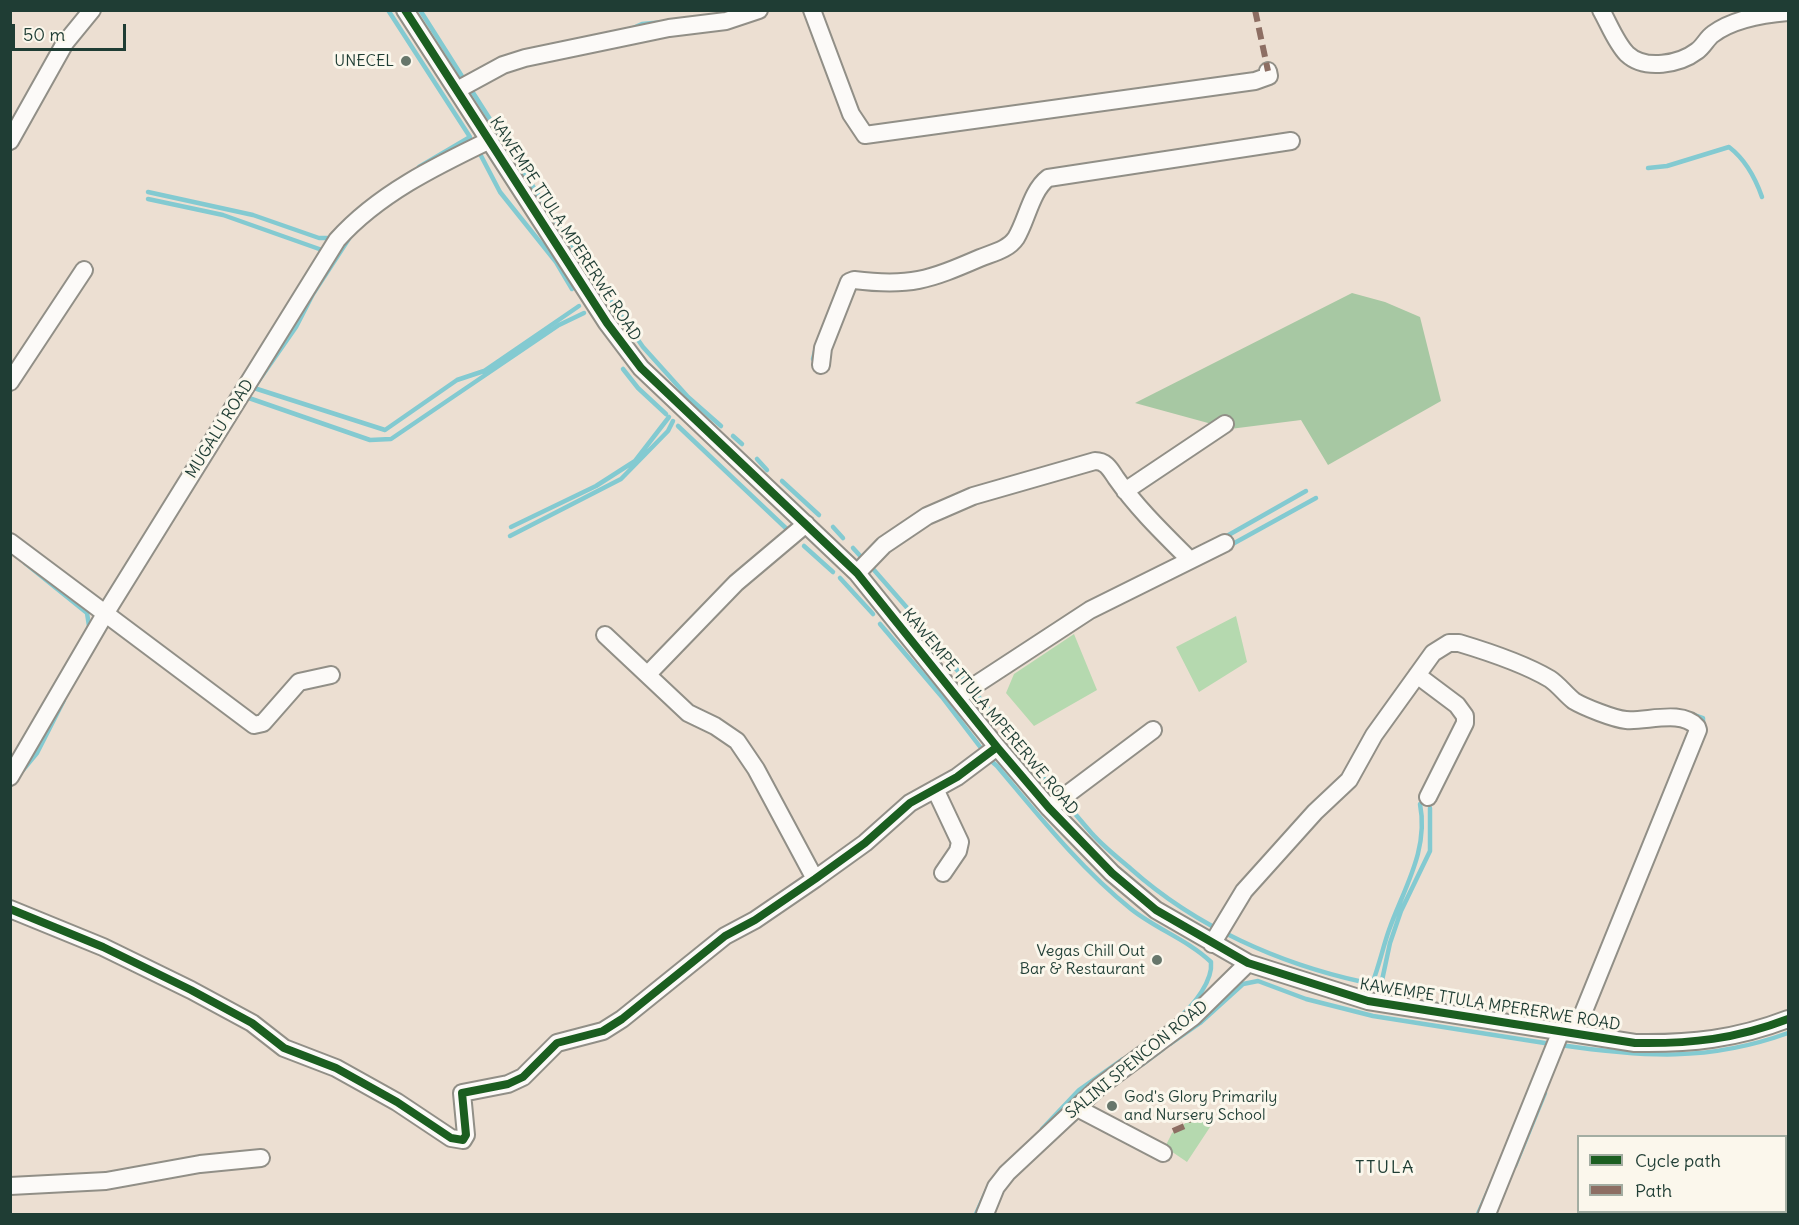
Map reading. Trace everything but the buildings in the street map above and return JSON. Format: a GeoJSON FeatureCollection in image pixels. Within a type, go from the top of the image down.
{"type":"FeatureCollection","features":[{"type":"Feature","properties":{"kind":"street"},"geometry":{"type":"LineString","coordinates":[[10,141],[65,43],[92,10]]}},
{"type":"Feature","properties":{"kind":"street","name":"KAWEMPE TTULA MPERERWE ROAD"},"geometry":{"type":"LineString","coordinates":[[405,10],[607,323],[640,368],[857,573],[1049,808],[1112,873],[1156,910],[1248,963],[1368,1000],[1635,1043],[1679,1044],[1716,1041],[1788,1018]]}},
{"type":"Feature","properties":{"kind":"street"},"geometry":{"type":"LineString","coordinates":[[457,90],[503,65],[525,58],[669,28],[726,21],[759,10]]}},
{"type":"Feature","properties":{"kind":"street"},"geometry":{"type":"LineString","coordinates":[[812,10],[850,114],[865,135],[1255,81],[1269,76],[1268,71]]}},
{"type":"Feature","properties":{"kind":"street"},"geometry":{"type":"LineString","coordinates":[[1601,10],[1628,55],[1641,62],[1660,64],[1680,60],[1698,51],[1712,34],[1730,25],[1753,17],[1788,12]]}},
{"type":"Feature","properties":{"kind":"street","name":"MUGALU ROAD"},"geometry":{"type":"LineString","coordinates":[[10,777],[105,614],[337,240],[368,211],[430,169],[490,140]]}},
{"type":"Feature","properties":{"kind":"street"},"geometry":{"type":"LineString","coordinates":[[821,365],[823,348],[849,282],[854,280],[905,282],[934,278],[998,252],[1016,238],[1039,188],[1048,178],[1291,141]]}},
{"type":"Feature","properties":{"kind":"street"},"geometry":{"type":"LineString","coordinates":[[10,382],[84,270]]}},
{"type":"Feature","properties":{"kind":"street"},"geometry":{"type":"LineString","coordinates":[[1125,491],[1225,424]]}},
{"type":"Feature","properties":{"kind":"street"},"geometry":{"type":"LineString","coordinates":[[857,573],[884,545],[903,531],[973,496],[1095,461],[1107,465],[1125,491],[1189,559]]}},
{"type":"Feature","properties":{"kind":"street"},"geometry":{"type":"LineString","coordinates":[[648,674],[736,583],[806,524]]}},
{"type":"Feature","properties":{"kind":"street"},"geometry":{"type":"LineString","coordinates":[[10,542],[255,725],[262,723],[299,682],[332,675]]}},
{"type":"Feature","properties":{"kind":"street"},"geometry":{"type":"LineString","coordinates":[[957,697],[1090,610],[1225,543]]}},
{"type":"Feature","properties":{"kind":"street"},"geometry":{"type":"LineString","coordinates":[[605,635],[688,713],[715,726],[737,741],[747,754],[815,879]]}},
{"type":"Feature","properties":{"kind":"street"},"geometry":{"type":"LineString","coordinates":[[1212,944],[1244,891],[1315,812],[1349,780],[1374,735],[1417,675],[1434,653],[1449,644],[1459,643],[1523,664],[1552,681],[1573,700],[1586,707],[1626,720],[1672,718],[1687,720],[1697,727],[1698,730],[1654,841],[1599,970],[1568,1032],[1487,1215]]}},
{"type":"Feature","properties":{"kind":"street"},"geometry":{"type":"LineString","coordinates":[[1417,675],[1457,705],[1465,716],[1465,723],[1428,797]]}},
{"type":"Feature","properties":{"kind":"street"},"geometry":{"type":"LineString","coordinates":[[1049,808],[1153,730]]}},
{"type":"Feature","properties":{"kind":"street"},"geometry":{"type":"LineString","coordinates":[[10,909],[103,947],[191,990],[252,1023],[284,1048],[336,1068],[397,1102],[451,1138],[464,1140],[466,1135],[462,1093],[515,1081],[536,1065],[547,1050],[557,1043],[603,1031],[622,1019],[725,936],[755,920],[815,879],[865,843],[910,803],[957,777],[997,747]]}},
{"type":"Feature","properties":{"kind":"street"},"geometry":{"type":"LineString","coordinates":[[935,789],[960,842],[958,851],[943,873]]}},
{"type":"Feature","properties":{"kind":"street","name":"SALINI SPENCON ROAD"},"geometry":{"type":"LineString","coordinates":[[985,1215],[996,1187],[1006,1173],[1099,1088],[1193,1017],[1248,963]]}},
{"type":"Feature","properties":{"kind":"street"},"geometry":{"type":"LineString","coordinates":[[1077,1108],[1163,1153]]}},
{"type":"Feature","properties":{"kind":"street"},"geometry":{"type":"LineString","coordinates":[[10,1186],[106,1180],[200,1164],[261,1158]]}},
{"type":"Feature","properties":{"kind":"green space"},"geometry":{"type":"Polygon","coordinates":[[[1352,293],[1385,302],[1420,317],[1441,401],[1328,465],[1301,420],[1230,429],[1135,403],[1352,293]]]}},
{"type":"Feature","properties":{"kind":"green space"},"geometry":{"type":"Polygon","coordinates":[[[1236,616],[1247,662],[1199,692],[1176,647],[1236,616]]]}},
{"type":"Feature","properties":{"kind":"green space"},"geometry":{"type":"Polygon","coordinates":[[[1074,634],[1097,690],[1034,726],[1006,693],[1014,674],[1074,634]]]}},
{"type":"Feature","properties":{"kind":"green space"},"geometry":{"type":"Polygon","coordinates":[[[1193,1112],[1214,1121],[1187,1162],[1165,1147],[1172,1133],[1191,1119],[1193,1112]]]}},
{"type":"Feature","properties":{"kind":"waterway"},"geometry":{"type":"LineString","coordinates":[[388,10],[470,137],[419,167]]}},
{"type":"Feature","properties":{"kind":"waterway"},"geometry":{"type":"LineString","coordinates":[[420,10],[465,81]]}},
{"type":"Feature","properties":{"kind":"waterway"},"geometry":{"type":"LineString","coordinates":[[633,28],[642,24],[665,22]]}},
{"type":"Feature","properties":{"kind":"waterway"},"geometry":{"type":"LineString","coordinates":[[470,88],[552,216],[643,347],[688,397],[721,426]]}},
{"type":"Feature","properties":{"kind":"waterway"},"geometry":{"type":"LineString","coordinates":[[1648,168],[1667,166],[1729,147],[1749,169],[1762,197]]}},
{"type":"Feature","properties":{"kind":"waterway"},"geometry":{"type":"LineString","coordinates":[[478,150],[500,192],[556,262],[572,289]]}},
{"type":"Feature","properties":{"kind":"waterway"},"geometry":{"type":"LineString","coordinates":[[148,192],[253,215],[319,238],[331,238]]}},
{"type":"Feature","properties":{"kind":"waterway"},"geometry":{"type":"LineString","coordinates":[[148,199],[223,215],[322,250],[320,254]]}},
{"type":"Feature","properties":{"kind":"waterway"},"geometry":{"type":"LineString","coordinates":[[255,386],[296,327],[313,294],[350,237]]}},
{"type":"Feature","properties":{"kind":"waterway"},"geometry":{"type":"LineString","coordinates":[[254,388],[385,430],[457,380],[484,371],[579,306]]}},
{"type":"Feature","properties":{"kind":"waterway"},"geometry":{"type":"LineString","coordinates":[[246,397],[370,440],[391,439],[559,325],[584,313]]}},
{"type":"Feature","properties":{"kind":"waterway"},"geometry":{"type":"LineString","coordinates":[[813,359],[816,347]]}},
{"type":"Feature","properties":{"kind":"waterway"},"geometry":{"type":"LineString","coordinates":[[623,369],[638,388],[666,414]]}},
{"type":"Feature","properties":{"kind":"waterway"},"geometry":{"type":"LineString","coordinates":[[511,527],[596,486],[635,461],[669,417]]}},
{"type":"Feature","properties":{"kind":"waterway"},"geometry":{"type":"LineString","coordinates":[[510,536],[621,479],[668,431],[673,421]]}},
{"type":"Feature","properties":{"kind":"waterway"},"geometry":{"type":"LineString","coordinates":[[678,426],[791,533]]}},
{"type":"Feature","properties":{"kind":"waterway"},"geometry":{"type":"LineString","coordinates":[[733,436],[742,444]]}},
{"type":"Feature","properties":{"kind":"waterway"},"geometry":{"type":"LineString","coordinates":[[757,459],[767,470]]}},
{"type":"Feature","properties":{"kind":"waterway"},"geometry":{"type":"LineString","coordinates":[[782,481],[819,515]]}},
{"type":"Feature","properties":{"kind":"waterway"},"geometry":{"type":"LineString","coordinates":[[1225,537],[1306,491]]}},
{"type":"Feature","properties":{"kind":"waterway"},"geometry":{"type":"LineString","coordinates":[[1229,546],[1316,498]]}},
{"type":"Feature","properties":{"kind":"waterway"},"geometry":{"type":"LineString","coordinates":[[833,527],[843,538]]}},
{"type":"Feature","properties":{"kind":"waterway"},"geometry":{"type":"LineString","coordinates":[[804,546],[833,572]]}},
{"type":"Feature","properties":{"kind":"waterway"},"geometry":{"type":"LineString","coordinates":[[853,548],[863,559]]}},
{"type":"Feature","properties":{"kind":"waterway"},"geometry":{"type":"LineString","coordinates":[[25,563],[87,613],[89,626]]}},
{"type":"Feature","properties":{"kind":"waterway"},"geometry":{"type":"LineString","coordinates":[[874,570],[909,610],[1058,796]]}},
{"type":"Feature","properties":{"kind":"waterway"},"geometry":{"type":"LineString","coordinates":[[840,578],[873,614]]}},
{"type":"Feature","properties":{"kind":"waterway"},"geometry":{"type":"LineString","coordinates":[[880,624],[942,697],[984,752]]}},
{"type":"Feature","properties":{"kind":"waterway"},"geometry":{"type":"LineString","coordinates":[[23,770],[37,753],[64,700]]}},
{"type":"Feature","properties":{"kind":"waterway"},"geometry":{"type":"LineString","coordinates":[[1686,712],[1703,718],[1703,727]]}},
{"type":"Feature","properties":{"kind":"waterway"},"geometry":{"type":"LineString","coordinates":[[987,760],[989,759],[997,766],[1061,841],[1112,893],[1141,916],[1192,947],[1211,962],[1206,984],[1197,999],[1181,1016]]}},
{"type":"Feature","properties":{"kind":"waterway"},"geometry":{"type":"LineString","coordinates":[[1063,802],[1109,850],[1156,890],[1183,909],[1240,941],[1270,954],[1363,982]]}},
{"type":"Feature","properties":{"kind":"waterway"},"geometry":{"type":"LineString","coordinates":[[1372,984],[1389,930],[1414,868],[1421,837],[1420,804]]}},
{"type":"Feature","properties":{"kind":"waterway"},"geometry":{"type":"LineString","coordinates":[[1381,985],[1390,943],[1401,911],[1430,851],[1430,808]]}},
{"type":"Feature","properties":{"kind":"waterway"},"geometry":{"type":"LineString","coordinates":[[1170,1044],[1200,1023],[1243,984],[1258,981],[1306,999],[1373,1016],[1551,1044]]}},
{"type":"Feature","properties":{"kind":"waterway"},"geometry":{"type":"LineString","coordinates":[[1560,1045],[1648,1054],[1703,1053],[1730,1049],[1788,1033]]}},
{"type":"Feature","properties":{"kind":"waterway"},"geometry":{"type":"LineString","coordinates":[[1143,1064],[1163,1049]]}},
{"type":"Feature","properties":{"kind":"waterway"},"geometry":{"type":"LineString","coordinates":[[1042,1129],[1079,1090],[1123,1059]]}},
{"type":"Feature","properties":{"kind":"waterway"},"geometry":{"type":"LineString","coordinates":[[1515,1166],[1545,1093]]}},
{"type":"Feature","properties":{"kind":"waterway"},"geometry":{"type":"LineString","coordinates":[[1063,1130],[1079,1116]]}},
{"type":"Feature","properties":{"kind":"waterway"},"geometry":{"type":"LineString","coordinates":[[976,1214],[990,1183]]}},
{"type":"Feature","properties":{"kind":"waterway"},"geometry":{"type":"LineString","coordinates":[[1478,1214],[1490,1187]]}},
{"type":"Feature","properties":{"kind":"marked path"},"geometry":{"type":"LineString","coordinates":[[1255,10],[1268,71]]}},
{"type":"Feature","properties":{"kind":"marked path"},"geometry":{"type":"LineString","coordinates":[[1173,1131],[1187,1125],[1189,1117]]}},
{"type":"Feature","properties":{"kind":"cycle path"},"geometry":{"type":"LineString","coordinates":[[405,10],[607,323],[641,368],[857,573],[1049,808],[1112,873],[1156,910],[1248,963],[1368,1001],[1635,1043],[1713,1039],[1732,1036],[1788,1019]]}},
{"type":"Feature","properties":{"kind":"cycle path"},"geometry":{"type":"LineString","coordinates":[[10,909],[103,947],[191,990],[252,1023],[284,1048],[336,1068],[397,1102],[451,1138],[463,1140],[466,1135],[462,1093],[508,1084],[523,1077],[557,1043],[603,1031],[622,1019],[725,936],[755,920],[815,879],[865,843],[910,803],[957,777],[997,747]]}},
{"type":"Feature","properties":{"kind":"place","name":"UNECEL"},"geometry":{"type":"Point","coordinates":[406,61]}},
{"type":"Feature","properties":{"kind":"place","name":"Vegas Chill Out Bar & Restaurant"},"geometry":{"type":"Point","coordinates":[1157,960]}},
{"type":"Feature","properties":{"kind":"place","name":"God's Glory Primarily and Nursery School"},"geometry":{"type":"Point","coordinates":[1112,1106]}},
{"type":"Feature","properties":{"kind":"district","name":"TTULA"},"geometry":{"type":"Point","coordinates":[1385,1168]}}]}
